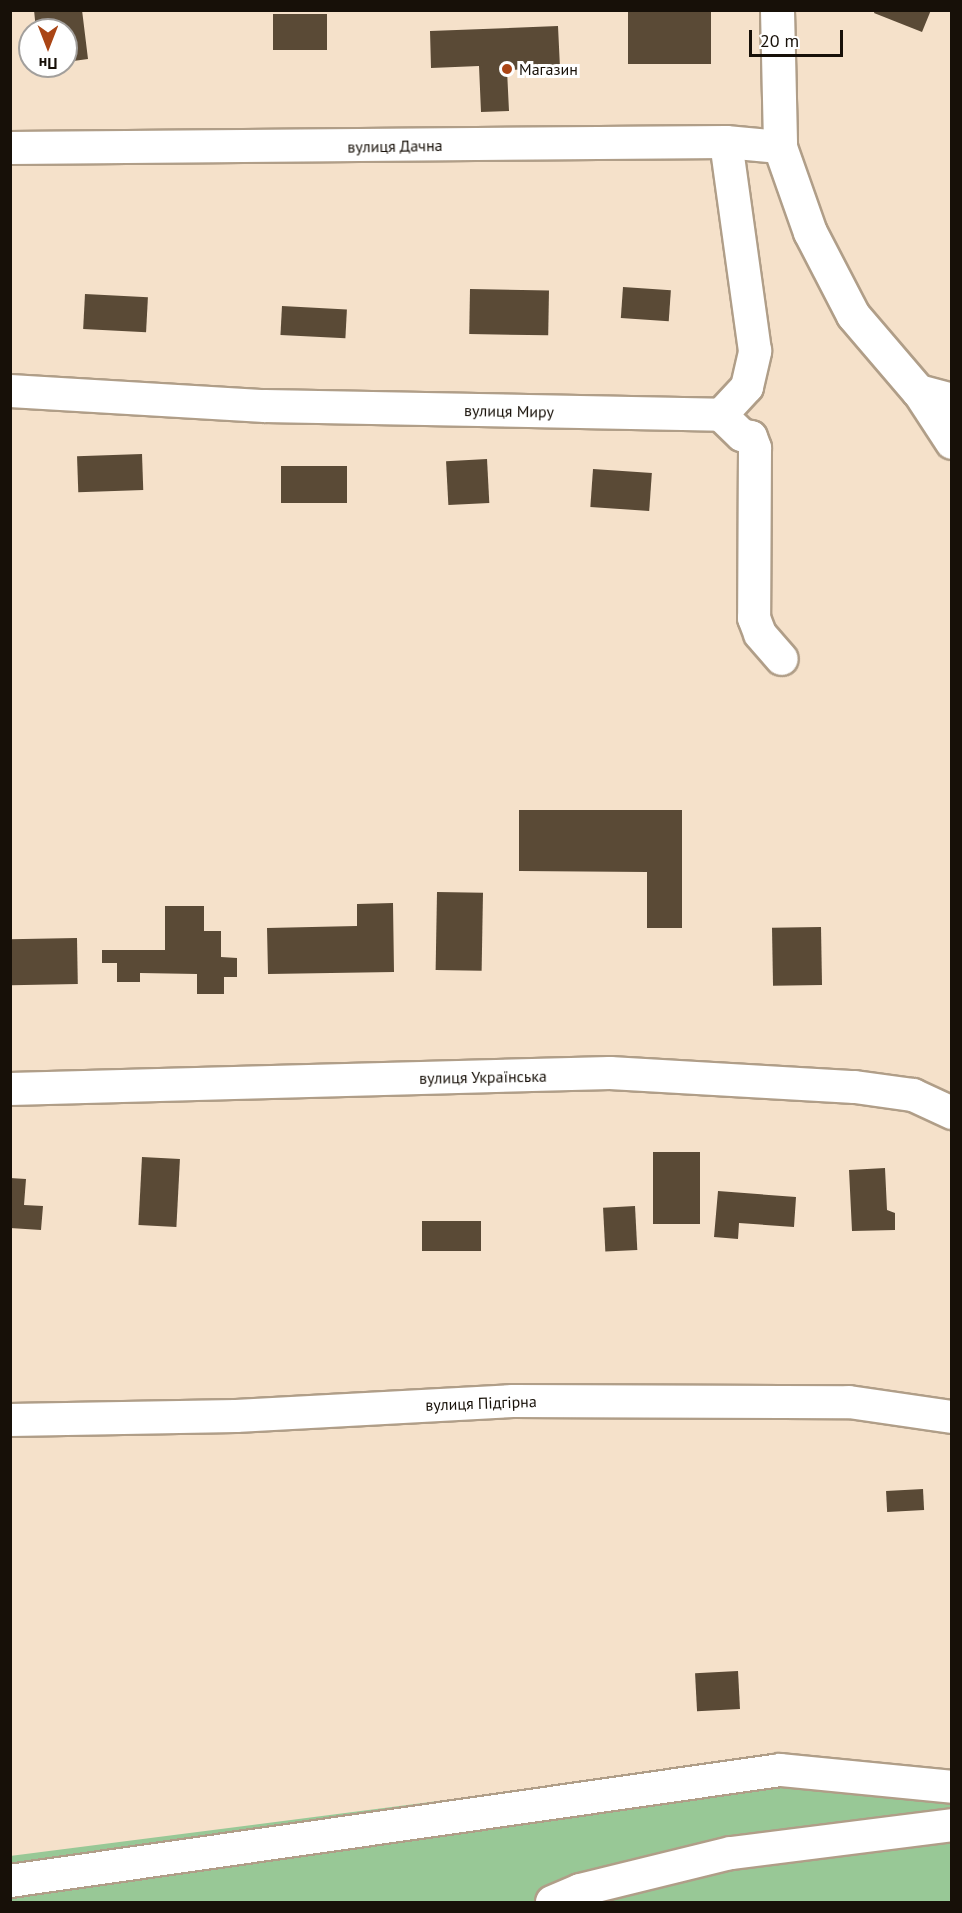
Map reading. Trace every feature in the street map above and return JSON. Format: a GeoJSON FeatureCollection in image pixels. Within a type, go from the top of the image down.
{"type":"FeatureCollection","features":[{"type":"Feature","properties":{"kind":"street"},"geometry":{"type":"LineString","coordinates":[[777,10],[780,147],[810,232],[853,315],[918,391],[951,443]]}},
{"type":"Feature","properties":{"kind":"street"},"geometry":{"type":"LineString","coordinates":[[726,142],[755,351],[747,387],[721,415],[742,435],[751,437],[755,448],[754,618],[760,634],[782,659]]}},
{"type":"Feature","properties":{"kind":"street","name":"вулиця Дачна"},"geometry":{"type":"LineString","coordinates":[[10,148],[726,142],[780,147]]}},
{"type":"Feature","properties":{"kind":"street","name":"вулиця Миру"},"geometry":{"type":"LineString","coordinates":[[10,391],[265,406],[721,415]]}},
{"type":"Feature","properties":{"kind":"street"},"geometry":{"type":"LineString","coordinates":[[918,391],[951,400]]}},
{"type":"Feature","properties":{"kind":"street","name":"вулиця Українська"},"geometry":{"type":"LineString","coordinates":[[10,1089],[610,1073],[855,1087],[913,1095],[951,1113]]}},
{"type":"Feature","properties":{"kind":"street","name":"вулиця Підгірна"},"geometry":{"type":"LineString","coordinates":[[10,1420],[236,1416],[513,1401],[849,1402],[951,1417]]}},
{"type":"Feature","properties":{"kind":"street"},"geometry":{"type":"LineString","coordinates":[[10,1881],[780,1770],[951,1787]]}},
{"type":"Feature","properties":{"kind":"street"},"geometry":{"type":"LineString","coordinates":[[552,1902],[580,1890],[731,1853],[951,1825]]}},
{"type":"Feature","properties":{"kind":"green space"},"geometry":{"type":"Polygon","coordinates":[[[758,1760],[951,1783],[951,1902],[11,1902],[10,1856],[758,1760]]]}},
{"type":"Feature","properties":{"kind":"building"},"geometry":{"type":"Polygon","coordinates":[[[34,10],[82,10],[88,59],[78,60],[78,18],[35,18],[34,10]]]}},
{"type":"Feature","properties":{"kind":"building"},"geometry":{"type":"Polygon","coordinates":[[[628,10],[711,10],[711,64],[628,64],[628,10]]]}},
{"type":"Feature","properties":{"kind":"building"},"geometry":{"type":"Polygon","coordinates":[[[875,10],[931,10],[922,32],[874,13],[875,10]]]}},
{"type":"Feature","properties":{"kind":"building"},"geometry":{"type":"Polygon","coordinates":[[[273,14],[327,14],[327,50],[273,50],[273,14]]]}},
{"type":"Feature","properties":{"kind":"building","name":"Магазин"},"geometry":{"type":"Polygon","coordinates":[[[558,26],[560,68],[507,70],[509,111],[481,112],[479,66],[431,68],[430,31],[558,26]]]}},
{"type":"Feature","properties":{"kind":"building"},"geometry":{"type":"Polygon","coordinates":[[[623,287],[671,290],[669,321],[621,318],[623,287]]]}},
{"type":"Feature","properties":{"kind":"building"},"geometry":{"type":"Polygon","coordinates":[[[470,289],[549,290],[548,335],[469,334],[470,289]]]}},
{"type":"Feature","properties":{"kind":"building"},"geometry":{"type":"Polygon","coordinates":[[[85,294],[148,297],[146,332],[83,329],[85,294]]]}},
{"type":"Feature","properties":{"kind":"building"},"geometry":{"type":"Polygon","coordinates":[[[282,306],[347,309],[345,338],[280,335],[282,306]]]}},
{"type":"Feature","properties":{"kind":"building"},"geometry":{"type":"Polygon","coordinates":[[[142,454],[143,490],[78,492],[77,456],[142,454]]]}},
{"type":"Feature","properties":{"kind":"building"},"geometry":{"type":"Polygon","coordinates":[[[487,459],[489,503],[448,505],[446,461],[487,459]]]}},
{"type":"Feature","properties":{"kind":"building"},"geometry":{"type":"Polygon","coordinates":[[[281,466],[347,466],[347,503],[281,503],[281,466]]]}},
{"type":"Feature","properties":{"kind":"building"},"geometry":{"type":"Polygon","coordinates":[[[593,469],[652,473],[649,511],[590,507],[593,469]]]}},
{"type":"Feature","properties":{"kind":"building"},"geometry":{"type":"Polygon","coordinates":[[[519,810],[682,810],[682,928],[647,928],[647,872],[519,871],[519,810]]]}},
{"type":"Feature","properties":{"kind":"building"},"geometry":{"type":"Polygon","coordinates":[[[437,892],[483,893],[482,971],[436,970],[437,892]]]}},
{"type":"Feature","properties":{"kind":"building"},"geometry":{"type":"Polygon","coordinates":[[[393,903],[394,972],[268,974],[267,928],[357,926],[357,904],[393,903]]]}},
{"type":"Feature","properties":{"kind":"building"},"geometry":{"type":"Polygon","coordinates":[[[165,906],[204,906],[204,931],[221,931],[221,957],[237,958],[237,977],[224,977],[224,994],[197,994],[197,974],[140,973],[140,982],[117,982],[117,963],[102,963],[102,950],[165,950],[165,906]]]}},
{"type":"Feature","properties":{"kind":"building"},"geometry":{"type":"Polygon","coordinates":[[[821,927],[822,985],[773,986],[772,928],[821,927]]]}},
{"type":"Feature","properties":{"kind":"building"},"geometry":{"type":"Polygon","coordinates":[[[77,938],[78,984],[11,985],[10,939],[77,938]]]}},
{"type":"Feature","properties":{"kind":"building"},"geometry":{"type":"Polygon","coordinates":[[[653,1152],[700,1152],[700,1224],[653,1224],[653,1152]]]}},
{"type":"Feature","properties":{"kind":"building"},"geometry":{"type":"Polygon","coordinates":[[[142,1157],[180,1159],[176,1227],[138,1225],[142,1157]]]}},
{"type":"Feature","properties":{"kind":"building"},"geometry":{"type":"Polygon","coordinates":[[[885,1168],[887,1210],[895,1213],[895,1230],[852,1231],[849,1170],[885,1168]]]}},
{"type":"Feature","properties":{"kind":"building"},"geometry":{"type":"Polygon","coordinates":[[[10,1178],[26,1179],[24,1205],[43,1206],[41,1230],[10,1228],[10,1178]]]}},
{"type":"Feature","properties":{"kind":"building"},"geometry":{"type":"Polygon","coordinates":[[[718,1191],[796,1197],[794,1227],[739,1223],[738,1239],[714,1237],[718,1191]]]}},
{"type":"Feature","properties":{"kind":"building"},"geometry":{"type":"Polygon","coordinates":[[[635,1206],[637,1250],[605,1252],[603,1208],[635,1206]]]}},
{"type":"Feature","properties":{"kind":"building"},"geometry":{"type":"Polygon","coordinates":[[[422,1221],[481,1221],[481,1251],[422,1251],[422,1221]]]}},
{"type":"Feature","properties":{"kind":"building"},"geometry":{"type":"Polygon","coordinates":[[[923,1489],[924,1510],[887,1512],[886,1491],[923,1489]]]}},
{"type":"Feature","properties":{"kind":"building"},"geometry":{"type":"Polygon","coordinates":[[[738,1671],[740,1709],[697,1711],[695,1673],[738,1671]]]}},
{"type":"Feature","properties":{"kind":"place","name":"Магазин"},"geometry":{"type":"Point","coordinates":[507,69]}}]}
